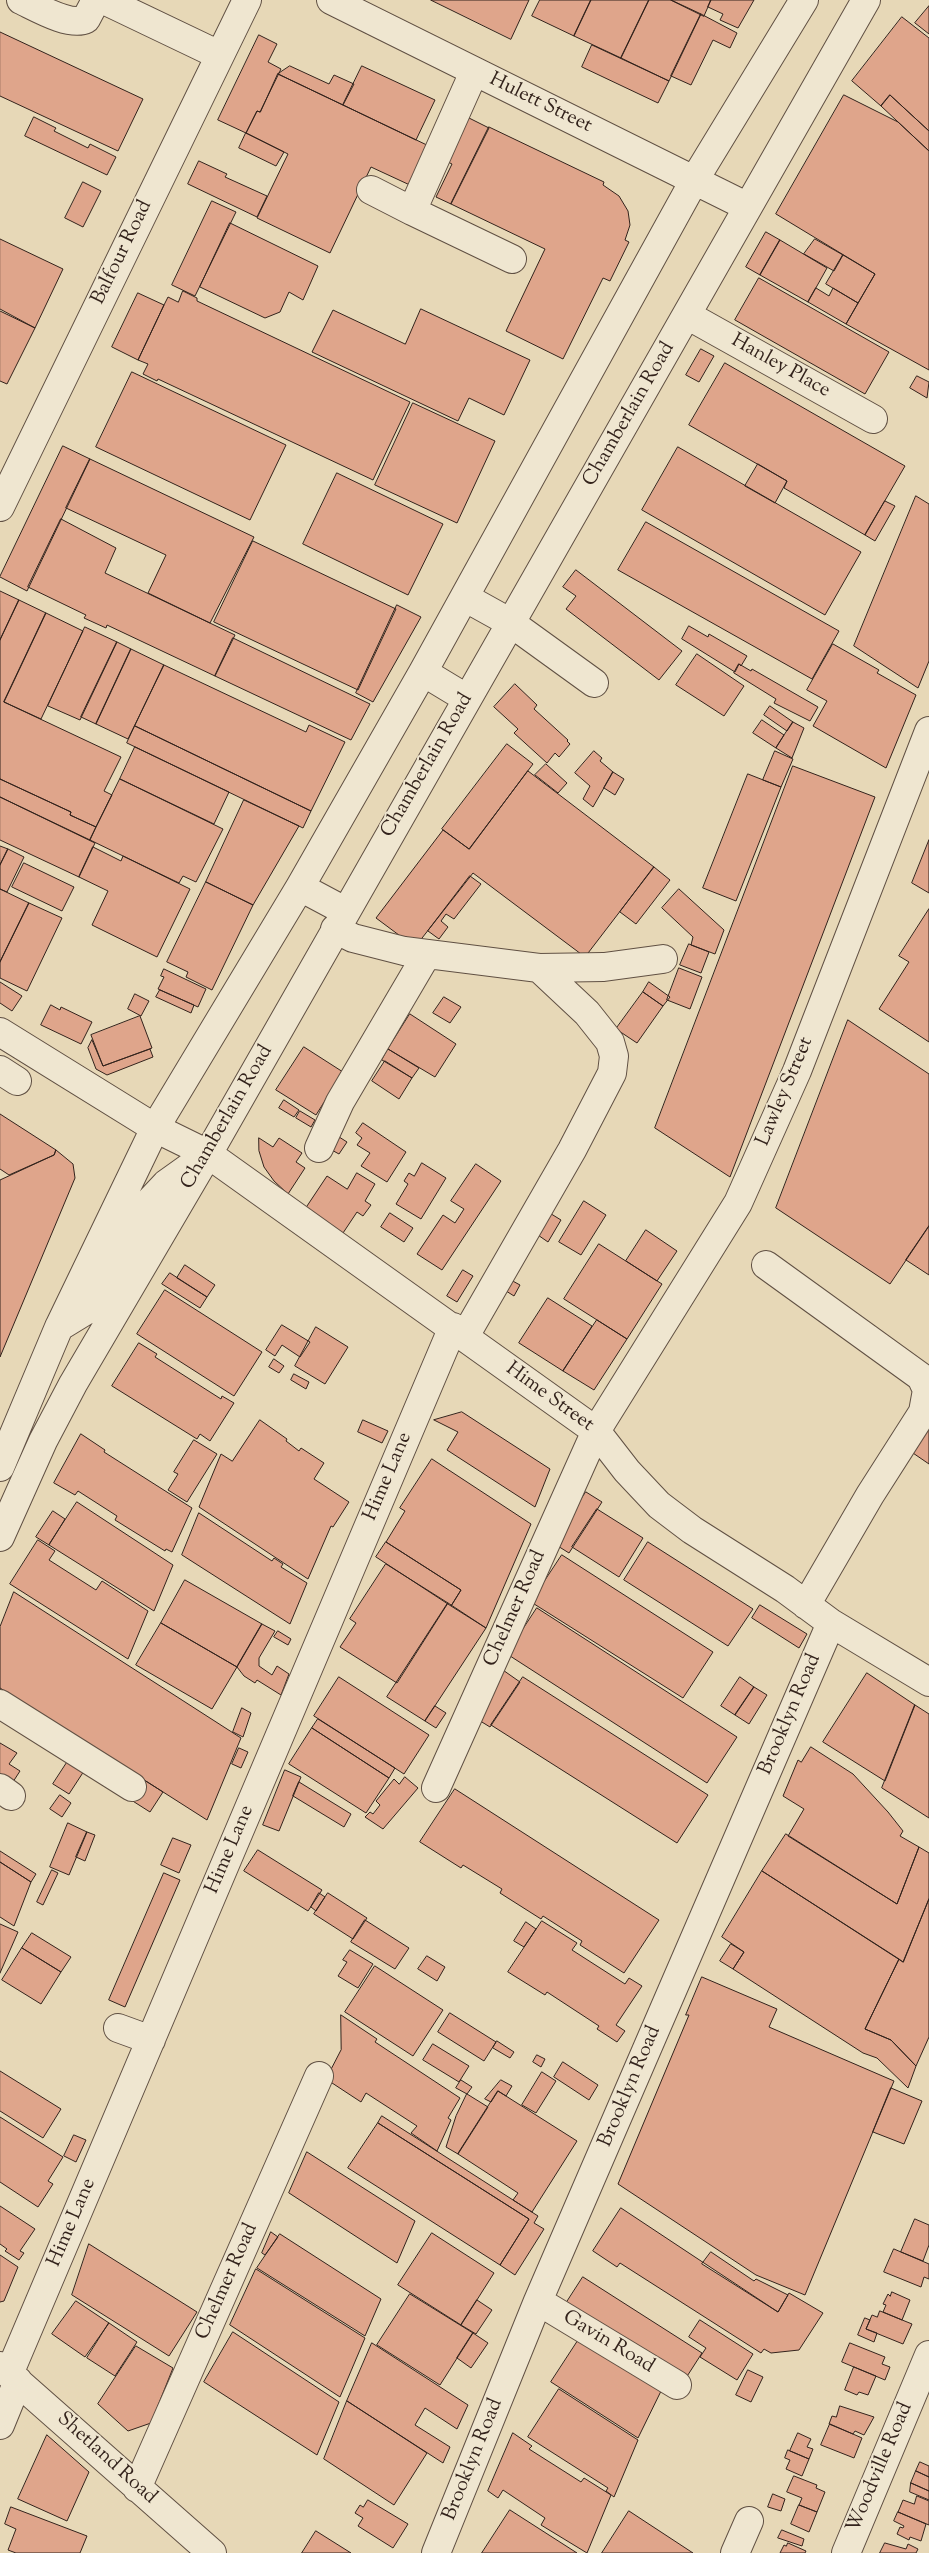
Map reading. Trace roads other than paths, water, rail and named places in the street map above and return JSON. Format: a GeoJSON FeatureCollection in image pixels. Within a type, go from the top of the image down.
{"type":"FeatureCollection","features":[{"type":"Feature","properties":{"kind":"street"},"geometry":{"type":"LineString","coordinates":[[21,0],[77,22],[86,19],[96,0]]}},
{"type":"Feature","properties":{"kind":"street"},"geometry":{"type":"LineString","coordinates":[[104,0],[219,55]]}},
{"type":"Feature","properties":{"kind":"street","name":"Balfour Road"},"geometry":{"type":"LineString","coordinates":[[0,507],[247,0]]}},
{"type":"Feature","properties":{"kind":"street","name":"Hulett Street"},"geometry":{"type":"LineString","coordinates":[[331,0],[474,72],[695,179],[748,208]]}},
{"type":"Feature","properties":{"kind":"street"},"geometry":{"type":"LineString","coordinates":[[0,1467],[59,1328],[156,1128],[300,887],[466,598],[695,179],[804,0]]}},
{"type":"Feature","properties":{"kind":"street","name":"Chamberlain Road"},"geometry":{"type":"LineString","coordinates":[[0,1537],[43,1441],[73,1384],[208,1154],[466,698],[511,623],[866,0]]}},
{"type":"Feature","properties":{"kind":"street"},"geometry":{"type":"LineString","coordinates":[[412,211],[474,72]]}},
{"type":"Feature","properties":{"kind":"street"},"geometry":{"type":"LineString","coordinates":[[371,190],[512,258]]}},
{"type":"Feature","properties":{"kind":"street","name":"Hanley Place"},"geometry":{"type":"LineString","coordinates":[[687,315],[873,419]]}},
{"type":"Feature","properties":{"kind":"street"},"geometry":{"type":"LineString","coordinates":[[466,598],[511,623],[594,683]]}},
{"type":"Feature","properties":{"kind":"street"},"geometry":{"type":"LineString","coordinates":[[423,672],[466,698]]}},
{"type":"Feature","properties":{"kind":"street","name":"Lawley Street"},"geometry":{"type":"LineString","coordinates":[[596,1430],[738,1203],[797,1071],[929,731]]}},
{"type":"Feature","properties":{"kind":"street"},"geometry":{"type":"LineString","coordinates":[[300,887],[362,940],[427,954],[539,968],[604,967],[663,959]]}},
{"type":"Feature","properties":{"kind":"street"},"geometry":{"type":"LineString","coordinates":[[319,1148],[340,1102],[427,954]]}},
{"type":"Feature","properties":{"kind":"street","name":"Hime Lane"},"geometry":{"type":"LineString","coordinates":[[0,2425],[9,2373],[151,2040],[459,1331],[549,1191],[612,1073],[614,1056],[610,1042],[591,1018],[539,968]]}},
{"type":"Feature","properties":{"kind":"street","name":"Hime Street"},"geometry":{"type":"LineString","coordinates":[[0,1032],[156,1128],[208,1154],[459,1331],[542,1394],[596,1430],[627,1471],[659,1505],[727,1555],[831,1623],[929,1682]]}},
{"type":"Feature","properties":{"kind":"street"},"geometry":{"type":"LineString","coordinates":[[59,1328],[90,1308],[150,1200],[166,1184],[208,1154]]}},
{"type":"Feature","properties":{"kind":"street"},"geometry":{"type":"LineString","coordinates":[[766,1265],[920,1377],[927,1390],[923,1412],[842,1542],[806,1605]]}},
{"type":"Feature","properties":{"kind":"street"},"geometry":{"type":"LineString","coordinates":[[41,1370],[73,1384]]}},
{"type":"Feature","properties":{"kind":"street","name":"Chelmer Road"},"geometry":{"type":"LineString","coordinates":[[436,1788],[596,1430]]}},
{"type":"Feature","properties":{"kind":"street","name":"Brooklyn Road"},"geometry":{"type":"LineString","coordinates":[[436,2553],[538,2301],[831,1623]]}},
{"type":"Feature","properties":{"kind":"street"},"geometry":{"type":"LineString","coordinates":[[0,1704],[132,1786]]}},
{"type":"Feature","properties":{"kind":"street"},"geometry":{"type":"LineString","coordinates":[[118,2028],[151,2040]]}},
{"type":"Feature","properties":{"kind":"street","name":"Chelmer Road"},"geometry":{"type":"LineString","coordinates":[[137,2488],[319,2076]]}},
{"type":"Feature","properties":{"kind":"street","name":"Gavin Road"},"geometry":{"type":"LineString","coordinates":[[538,2301],[677,2386]]}},
{"type":"Feature","properties":{"kind":"street","name":"Woodville Road"},"geometry":{"type":"LineString","coordinates":[[846,2553],[929,2355]]}},
{"type":"Feature","properties":{"kind":"street","name":"Shetland Road"},"geometry":{"type":"LineString","coordinates":[[9,2373],[212,2553]]}},
{"type":"Feature","properties":{"kind":"street"},"geometry":{"type":"LineString","coordinates":[[735,2553],[749,2521]]}}]}
